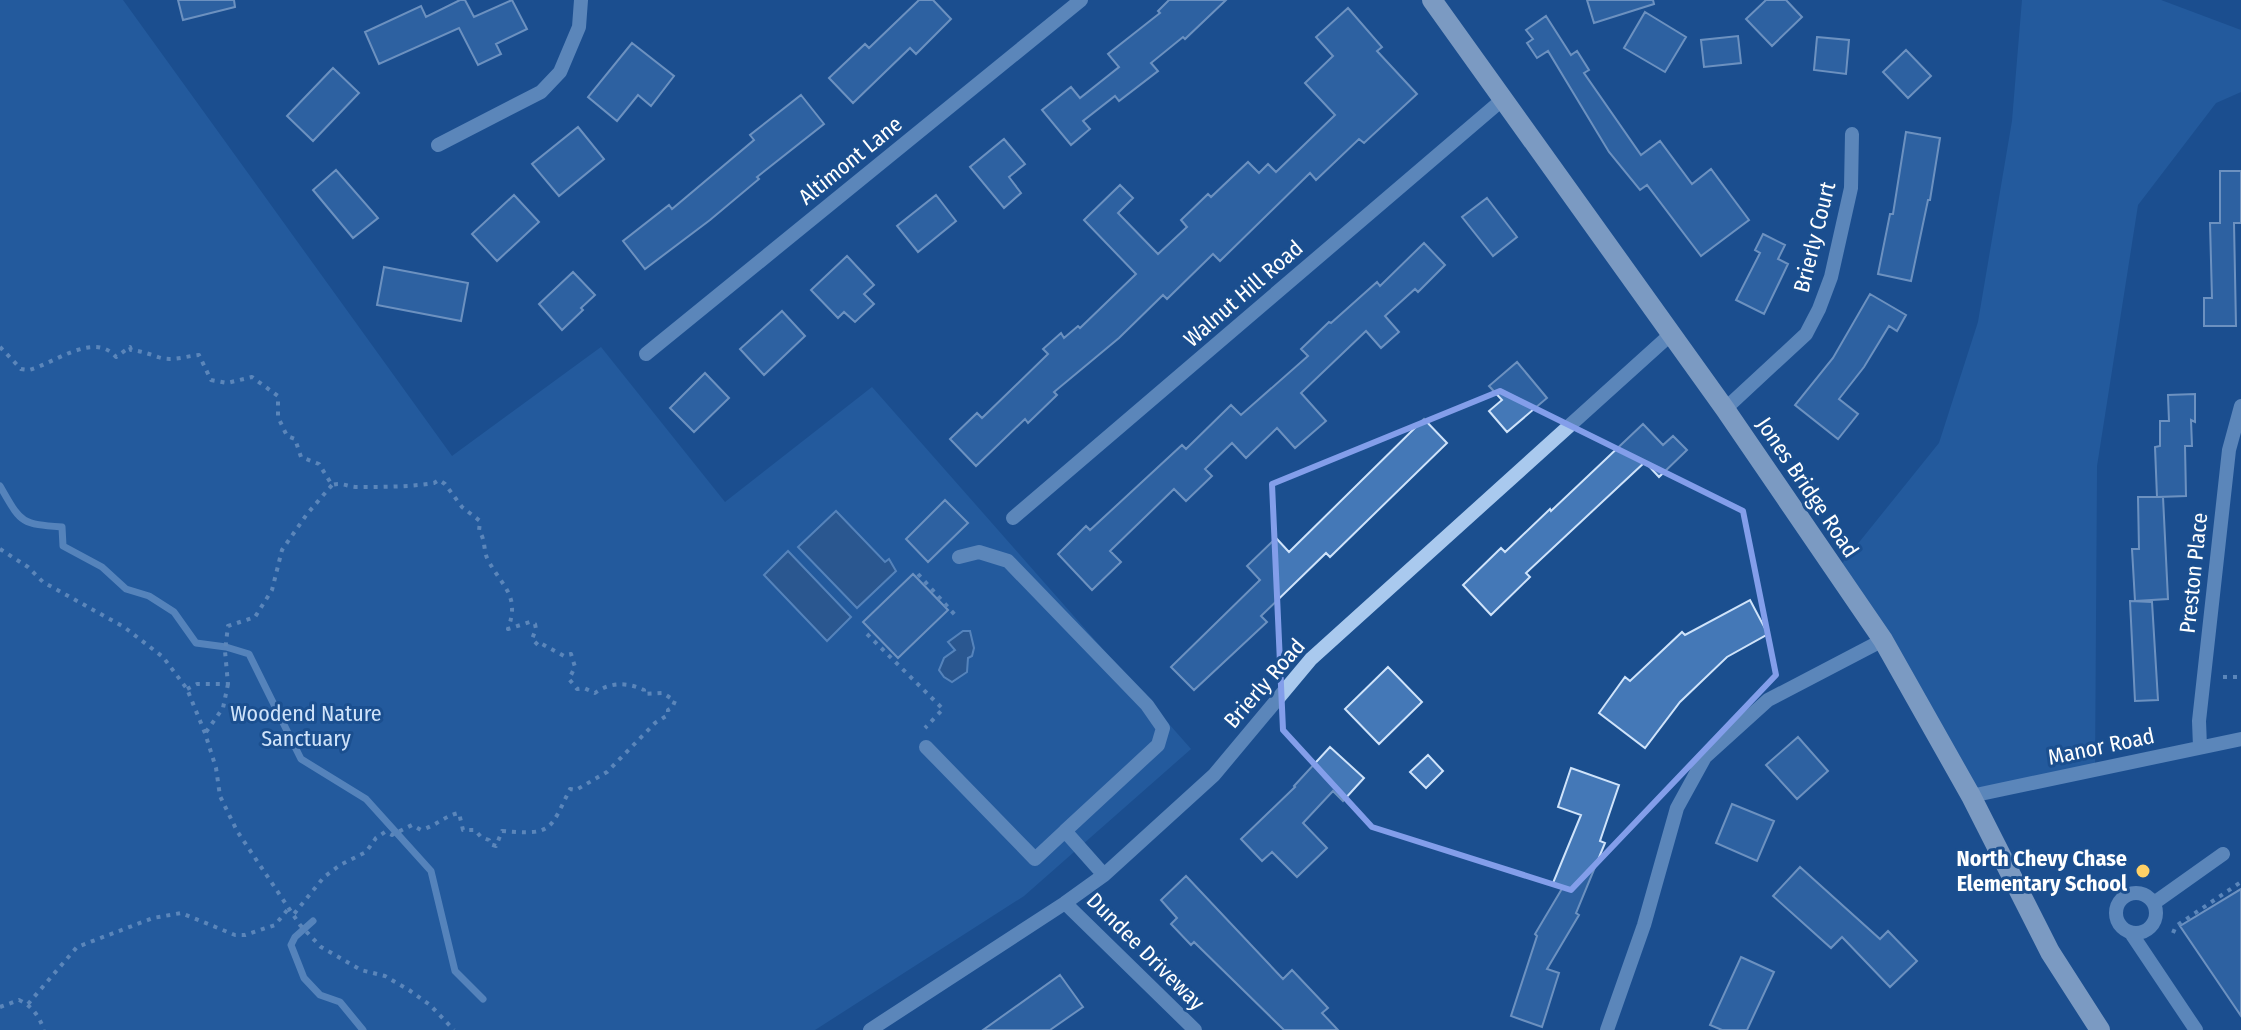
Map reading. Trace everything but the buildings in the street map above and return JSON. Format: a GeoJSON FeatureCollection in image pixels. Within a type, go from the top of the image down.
{"type":"FeatureCollection","features":[{"type":"Feature","properties":{"kind":"main road","name":"Jones Bridge Road"},"geometry":{"type":"LineString","coordinates":[[1432,0],[1725,409],[1883,640],[1971,796],[2050,952],[2100,1030]]}},
{"type":"Feature","properties":{"kind":"street"},"geometry":{"type":"LineString","coordinates":[[438,145],[541,92],[560,72],[575,38],[581,0]]}},
{"type":"Feature","properties":{"kind":"street","name":"Altimont Lane"},"geometry":{"type":"LineString","coordinates":[[646,354],[1081,0]]}},
{"type":"Feature","properties":{"kind":"street","name":"Walnut Hill Road"},"geometry":{"type":"LineString","coordinates":[[1013,518],[1502,100]]}},
{"type":"Feature","properties":{"kind":"street","name":"Brierly Court"},"geometry":{"type":"LineString","coordinates":[[1725,409],[1806,334],[1819,309],[1831,277],[1851,188],[1852,134]]}},
{"type":"Feature","properties":{"kind":"street","name":"Brierly Road"},"geometry":{"type":"LineString","coordinates":[[870,1030],[1104,875],[1214,775],[1311,659],[1670,335]]}},
{"type":"Feature","properties":{"kind":"street","name":"Preston Place"},"geometry":{"type":"LineString","coordinates":[[2200,747],[2199,721],[2229,450],[2241,406]]}},
{"type":"Feature","properties":{"kind":"street"},"geometry":{"type":"LineString","coordinates":[[926,747],[1035,859],[1158,745],[1163,728],[1147,705],[1008,561],[979,552],[959,557]]}},
{"type":"Feature","properties":{"kind":"street"},"geometry":{"type":"LineString","coordinates":[[1607,1030],[1644,925],[1677,808],[1705,757],[1768,700],[1883,640]]}},
{"type":"Feature","properties":{"kind":"street","name":"Manor Road"},"geometry":{"type":"LineString","coordinates":[[1971,796],[2241,739]]}},
{"type":"Feature","properties":{"kind":"street"},"geometry":{"type":"LineString","coordinates":[[1065,831],[1104,875]]}},
{"type":"Feature","properties":{"kind":"street"},"geometry":{"type":"LineString","coordinates":[[2154,903],[2223,854]]}},
{"type":"Feature","properties":{"kind":"street"},"geometry":{"type":"LineString","coordinates":[[2141,893],[2154,903],[2156,918],[2146,931],[2131,933],[2123,930],[2115,916],[2119,901],[2125,896],[2141,893]]}},
{"type":"Feature","properties":{"kind":"street","name":"Dundee Driveway"},"geometry":{"type":"LineString","coordinates":[[1065,903],[1195,1030]]}},
{"type":"Feature","properties":{"kind":"street"},"geometry":{"type":"LineString","coordinates":[[2131,933],[2196,1030]]}},
{"type":"Feature","properties":{"kind":"path"},"geometry":{"type":"LineString","coordinates":[[0,347],[21,369],[29,370],[94,346],[114,353],[116,357],[130,347],[131,350],[172,359],[199,355],[211,380],[227,383],[252,377],[278,396],[278,417],[287,436],[295,439],[301,457],[319,464],[332,485]]}},
{"type":"Feature","properties":{"kind":"path"},"geometry":{"type":"LineString","coordinates":[[205,733],[223,708],[228,684],[225,639],[228,626],[255,617],[272,590],[282,550],[307,514],[332,485],[339,483],[355,488],[391,487],[439,480],[455,500],[480,521],[479,531],[484,538],[487,558],[513,604],[514,613],[508,629],[530,622],[535,624],[536,629],[532,639],[539,646],[542,644],[564,656],[571,654],[575,667],[569,679],[577,689],[595,693],[605,686],[623,684],[644,690],[644,694],[663,693],[675,701],[668,715],[655,723],[607,772],[576,790],[570,789],[559,813],[547,829],[502,831],[496,846],[475,830],[463,830],[459,813],[445,816],[432,827],[421,830],[412,825],[392,835],[385,832],[366,852],[324,877],[294,914]]}},
{"type":"Feature","properties":{"kind":"path"},"geometry":{"type":"LineString","coordinates":[[0,549],[28,567],[43,582],[124,627],[163,657],[187,689],[216,768],[220,796],[247,848],[300,925],[321,947],[361,970],[385,976],[409,990],[430,1005],[454,1030]]}},
{"type":"Feature","properties":{"kind":"path"},"geometry":{"type":"LineString","coordinates":[[918,574],[956,616]]}},
{"type":"Feature","properties":{"kind":"path"},"geometry":{"type":"LineString","coordinates":[[867,634],[943,709],[925,728],[926,747]]}},
{"type":"Feature","properties":{"kind":"path"},"geometry":{"type":"LineString","coordinates":[[2223,677],[2241,677]]}},
{"type":"Feature","properties":{"kind":"path"},"geometry":{"type":"LineString","coordinates":[[187,689],[197,684],[228,684]]}},
{"type":"Feature","properties":{"kind":"path"},"geometry":{"type":"LineString","coordinates":[[2173,933],[2176,926],[2241,882]]}},
{"type":"Feature","properties":{"kind":"path"},"geometry":{"type":"LineString","coordinates":[[28,1004],[77,947],[153,918],[181,913],[235,935],[245,935],[275,925],[289,908]]}},
{"type":"Feature","properties":{"kind":"path"},"geometry":{"type":"LineString","coordinates":[[0,1007],[19,1000],[28,1004],[44,1030]]}},
{"type":"Feature","properties":{"kind":"highlighted area"},"geometry":{"type":"Polygon","coordinates":[[[1500,391],[1743,511],[1776,675],[1571,890],[1372,827],[1283,730],[1272,484],[1500,391]]]}},
{"type":"Feature","properties":{"kind":"green space","name":"Woodend Nature Sanctuary"},"geometry":{"type":"Polygon","coordinates":[[[0,0],[123,0],[452,456],[601,347],[725,502],[872,387],[1191,749],[1024,896],[815,1030],[0,1030],[0,0]]]}},
{"type":"Feature","properties":{"kind":"green space"},"geometry":{"type":"Polygon","coordinates":[[[2022,0],[2161,0],[2241,30],[2241,92],[2216,103],[2138,205],[2097,466],[2095,770],[1971,796],[1836,571],[1939,443],[1978,322],[2012,121],[2022,0]]]}},
{"type":"Feature","properties":{"kind":"shaded area"},"geometry":{"type":"Polygon","coordinates":[[[836,511],[885,562],[889,559],[896,571],[857,608],[798,547],[836,511]]]}},
{"type":"Feature","properties":{"kind":"shaded area"},"geometry":{"type":"Polygon","coordinates":[[[788,551],[851,617],[827,641],[764,575],[788,551]]]}},
{"type":"Feature","properties":{"kind":"shaded area"},"geometry":{"type":"Polygon","coordinates":[[[963,631],[970,631],[974,648],[972,656],[968,658],[967,672],[952,682],[939,670],[944,658],[955,650],[948,642],[963,631]]]}},
{"type":"Feature","properties":{"kind":"waterway"},"geometry":{"type":"LineString","coordinates":[[0,486],[23,519],[62,527],[63,546],[102,567],[126,589],[149,596],[174,612],[196,643],[249,654],[301,759],[366,799],[431,871],[455,971],[483,999]]}},
{"type":"Feature","properties":{"kind":"waterway"},"geometry":{"type":"LineString","coordinates":[[313,921],[295,937],[291,945],[304,978],[320,995],[340,1002],[363,1030]]}},
{"type":"Feature","properties":{"kind":"place","name":"North Chevy Chase Elementary School"},"geometry":{"type":"Point","coordinates":[2143,871]}}]}
